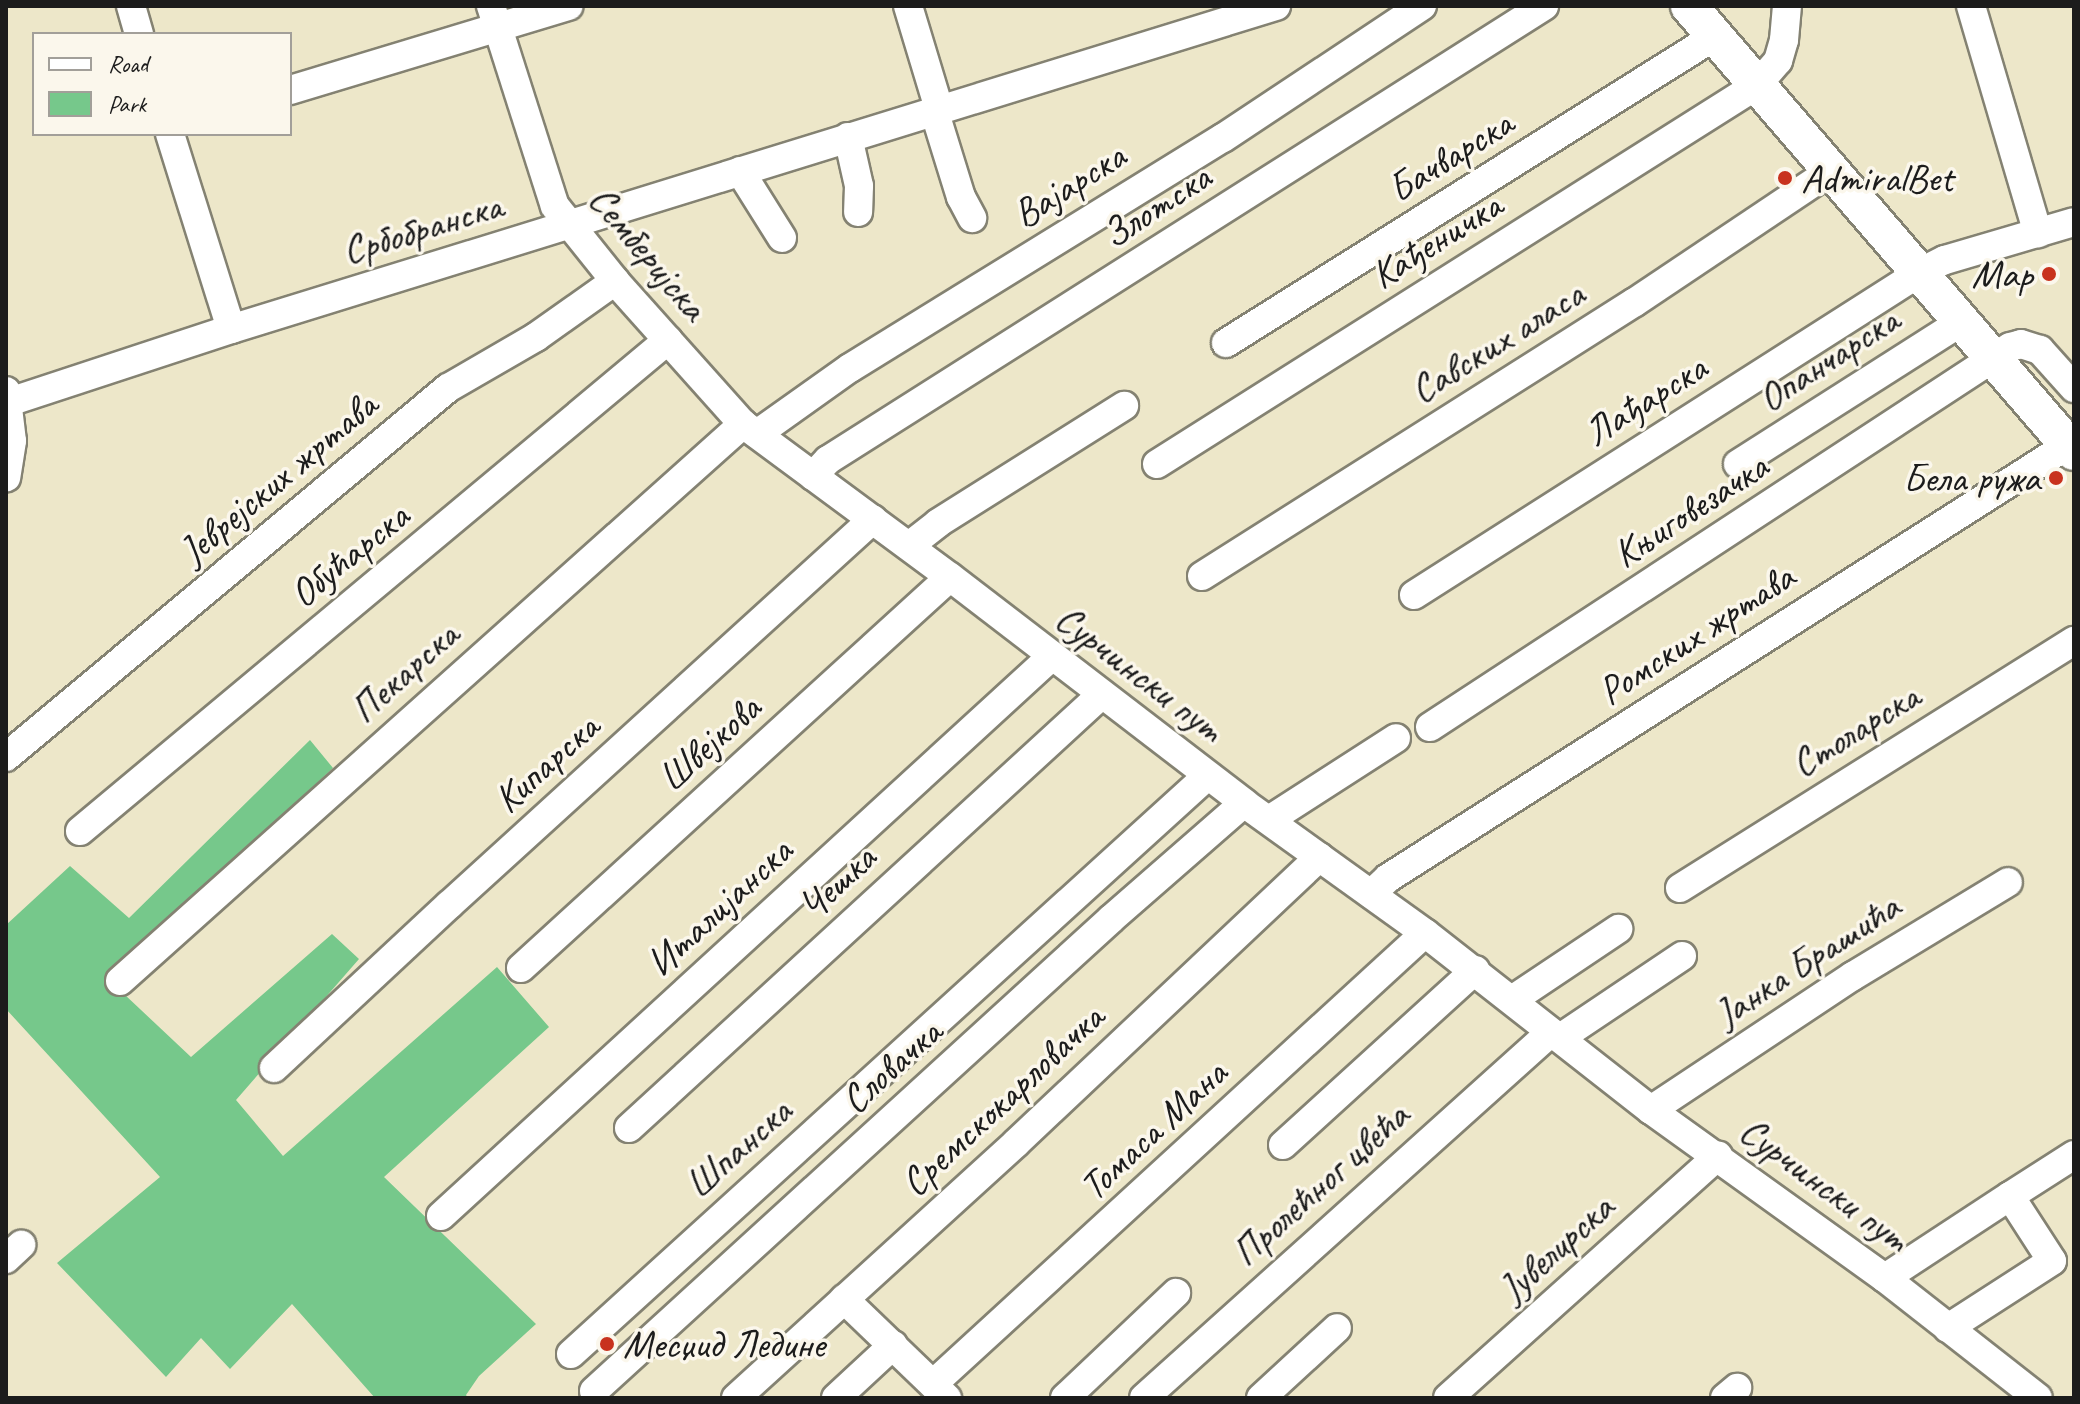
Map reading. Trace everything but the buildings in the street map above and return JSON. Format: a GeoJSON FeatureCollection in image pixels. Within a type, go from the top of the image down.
{"type":"FeatureCollection","features":[{"type":"Feature","properties":{"kind":"main road"},"geometry":{"type":"LineString","coordinates":[[1700,15],[2071,449]]}},
{"type":"Feature","properties":{"kind":"street"},"geometry":{"type":"LineString","coordinates":[[131,6],[138,32]]}},
{"type":"Feature","properties":{"kind":"street"},"geometry":{"type":"LineString","coordinates":[[292,89],[494,17],[569,6]]}},
{"type":"Feature","properties":{"kind":"street"},"geometry":{"type":"LineString","coordinates":[[908,6],[961,197],[972,218]]}},
{"type":"Feature","properties":{"kind":"street","name":"Србобранска"},"geometry":{"type":"LineString","coordinates":[[6,478],[12,441],[7,398],[1276,6]]}},
{"type":"Feature","properties":{"kind":"street","name":"Вајарска"},"geometry":{"type":"LineString","coordinates":[[750,429],[1223,138],[1422,6]]}},
{"type":"Feature","properties":{"kind":"street","name":"Злотска"},"geometry":{"type":"LineString","coordinates":[[813,476],[828,460],[1544,6]]}},
{"type":"Feature","properties":{"kind":"street"},"geometry":{"type":"LineString","coordinates":[[1757,85],[1778,61],[1784,40],[1787,6]]}},
{"type":"Feature","properties":{"kind":"street"},"geometry":{"type":"LineString","coordinates":[[1971,6],[2038,233]]}},
{"type":"Feature","properties":{"kind":"street","name":"Бачварска"},"geometry":{"type":"LineString","coordinates":[[1226,343],[1700,15]]}},
{"type":"Feature","properties":{"kind":"street","name":"Семберијска"},"geometry":{"type":"LineString","coordinates":[[494,17],[550,195],[568,224],[615,281],[750,429]]}},
{"type":"Feature","properties":{"kind":"street","name":"Кађеничка"},"geometry":{"type":"LineString","coordinates":[[1157,464],[1757,85]]}},
{"type":"Feature","properties":{"kind":"street"},"geometry":{"type":"LineString","coordinates":[[171,136],[231,329]]}},
{"type":"Feature","properties":{"kind":"street"},"geometry":{"type":"LineString","coordinates":[[848,137],[859,186],[858,212]]}},
{"type":"Feature","properties":{"kind":"street"},"geometry":{"type":"LineString","coordinates":[[740,171],[782,238]]}},
{"type":"Feature","properties":{"kind":"street","name":"Савских аласа"},"geometry":{"type":"LineString","coordinates":[[1202,576],[1635,302],[1831,171]]}},
{"type":"Feature","properties":{"kind":"street","name":"Лађарска"},"geometry":{"type":"LineString","coordinates":[[1414,595],[1919,273],[1945,260],[2074,222]]}},
{"type":"Feature","properties":{"kind":"street","name":"Јеврејских жртава"},"geometry":{"type":"LineString","coordinates":[[6,757],[448,388],[536,337],[615,281]]}},
{"type":"Feature","properties":{"kind":"street","name":"Опанчарска"},"geometry":{"type":"LineString","coordinates":[[1738,464],[1961,322]]}},
{"type":"Feature","properties":{"kind":"street","name":"Обућарска"},"geometry":{"type":"LineString","coordinates":[[80,831],[668,340]]}},
{"type":"Feature","properties":{"kind":"street","name":"Књиговезачка"},"geometry":{"type":"LineString","coordinates":[[1430,727],[2010,347],[2031,346],[2050,358],[2071,378]]}},
{"type":"Feature","properties":{"kind":"street"},"geometry":{"type":"LineString","coordinates":[[909,546],[938,523],[1124,406]]}},
{"type":"Feature","properties":{"kind":"street","name":"Сурчински пут"},"geometry":{"type":"LineString","coordinates":[[750,429],[950,577],[1207,776],[1475,970],[1651,1110],[1885,1278],[2038,1398]]}},
{"type":"Feature","properties":{"kind":"street","name":"Пекарска"},"geometry":{"type":"LineString","coordinates":[[120,981],[750,429]]}},
{"type":"Feature","properties":{"kind":"street","name":"Ромских жртава"},"geometry":{"type":"LineString","coordinates":[[1371,894],[1388,878],[2071,449]]}},
{"type":"Feature","properties":{"kind":"street","name":"Кипарска"},"geometry":{"type":"LineString","coordinates":[[274,1068],[873,519]]}},
{"type":"Feature","properties":{"kind":"street","name":"Швејкова"},"geometry":{"type":"LineString","coordinates":[[521,968],[950,577]]}},
{"type":"Feature","properties":{"kind":"street","name":"Столарска"},"geometry":{"type":"LineString","coordinates":[[1680,888],[2074,641]]}},
{"type":"Feature","properties":{"kind":"street","name":"Италијанска"},"geometry":{"type":"LineString","coordinates":[[441,1216],[1051,657]]}},
{"type":"Feature","properties":{"kind":"street","name":"Чешка"},"geometry":{"type":"LineString","coordinates":[[629,1128],[1100,696]]}},
{"type":"Feature","properties":{"kind":"street"},"geometry":{"type":"LineString","coordinates":[[1269,820],[1396,738]]}},
{"type":"Feature","properties":{"kind":"street","name":"Шпанска"},"geometry":{"type":"LineString","coordinates":[[571,1354],[1207,776]]}},
{"type":"Feature","properties":{"kind":"street","name":"Словачка"},"geometry":{"type":"LineString","coordinates":[[594,1391],[1111,919],[1244,803]]}},
{"type":"Feature","properties":{"kind":"street","name":"Сремскокарловачка"},"geometry":{"type":"LineString","coordinates":[[736,1398],[1016,1143],[1320,857]]}},
{"type":"Feature","properties":{"kind":"street","name":"Јанка Брашића"},"geometry":{"type":"LineString","coordinates":[[1651,1110],[1853,976],[2008,882]]}},
{"type":"Feature","properties":{"kind":"street"},"geometry":{"type":"LineString","coordinates":[[1512,1000],[1618,929]]}},
{"type":"Feature","properties":{"kind":"street","name":"Томаса Мана"},"geometry":{"type":"LineString","coordinates":[[940,1391],[1425,933]]}},
{"type":"Feature","properties":{"kind":"street"},"geometry":{"type":"LineString","coordinates":[[1556,1035],[1682,956]]}},
{"type":"Feature","properties":{"kind":"street"},"geometry":{"type":"LineString","coordinates":[[1283,1145],[1475,970]]}},
{"type":"Feature","properties":{"kind":"street","name":"Пролећног цвећа"},"geometry":{"type":"LineString","coordinates":[[1144,1398],[1556,1035]]}},
{"type":"Feature","properties":{"kind":"street"},"geometry":{"type":"LineString","coordinates":[[1885,1278],[2074,1155]]}},
{"type":"Feature","properties":{"kind":"street","name":"Јувелирска"},"geometry":{"type":"LineString","coordinates":[[1448,1398],[1718,1156]]}},
{"type":"Feature","properties":{"kind":"street"},"geometry":{"type":"LineString","coordinates":[[1948,1328],[2052,1261],[2010,1196]]}},
{"type":"Feature","properties":{"kind":"street"},"geometry":{"type":"LineString","coordinates":[[1065,1398],[1176,1293]]}},
{"type":"Feature","properties":{"kind":"street"},"geometry":{"type":"LineString","coordinates":[[844,1299],[940,1391]]}},
{"type":"Feature","properties":{"kind":"street"},"geometry":{"type":"LineString","coordinates":[[1261,1398],[1337,1328]]}},
{"type":"Feature","properties":{"kind":"street"},"geometry":{"type":"LineString","coordinates":[[836,1398],[893,1345]]}},
{"type":"Feature","properties":{"kind":"green space"},"geometry":{"type":"Polygon","coordinates":[[[310,740],[333,768],[107,978],[191,1057],[332,934],[359,959],[236,1100],[283,1156],[497,967],[549,1027],[384,1177],[536,1324],[479,1376],[466,1395],[468,1398],[375,1398],[292,1304],[230,1369],[201,1338],[166,1377],[57,1263],[160,1177],[6,1009],[6,925],[70,866],[129,918],[310,740]]]}},
{"type":"Feature","properties":{"kind":"place","name":"AdmiralBet"},"geometry":{"type":"Point","coordinates":[1785,178]}},
{"type":"Feature","properties":{"kind":"place","name":"Мар"},"geometry":{"type":"Point","coordinates":[2049,274]}},
{"type":"Feature","properties":{"kind":"place","name":"Бела ружа"},"geometry":{"type":"Point","coordinates":[2056,478]}},
{"type":"Feature","properties":{"kind":"place","name":"Месџид Ледине"},"geometry":{"type":"Point","coordinates":[607,1344]}}]}
